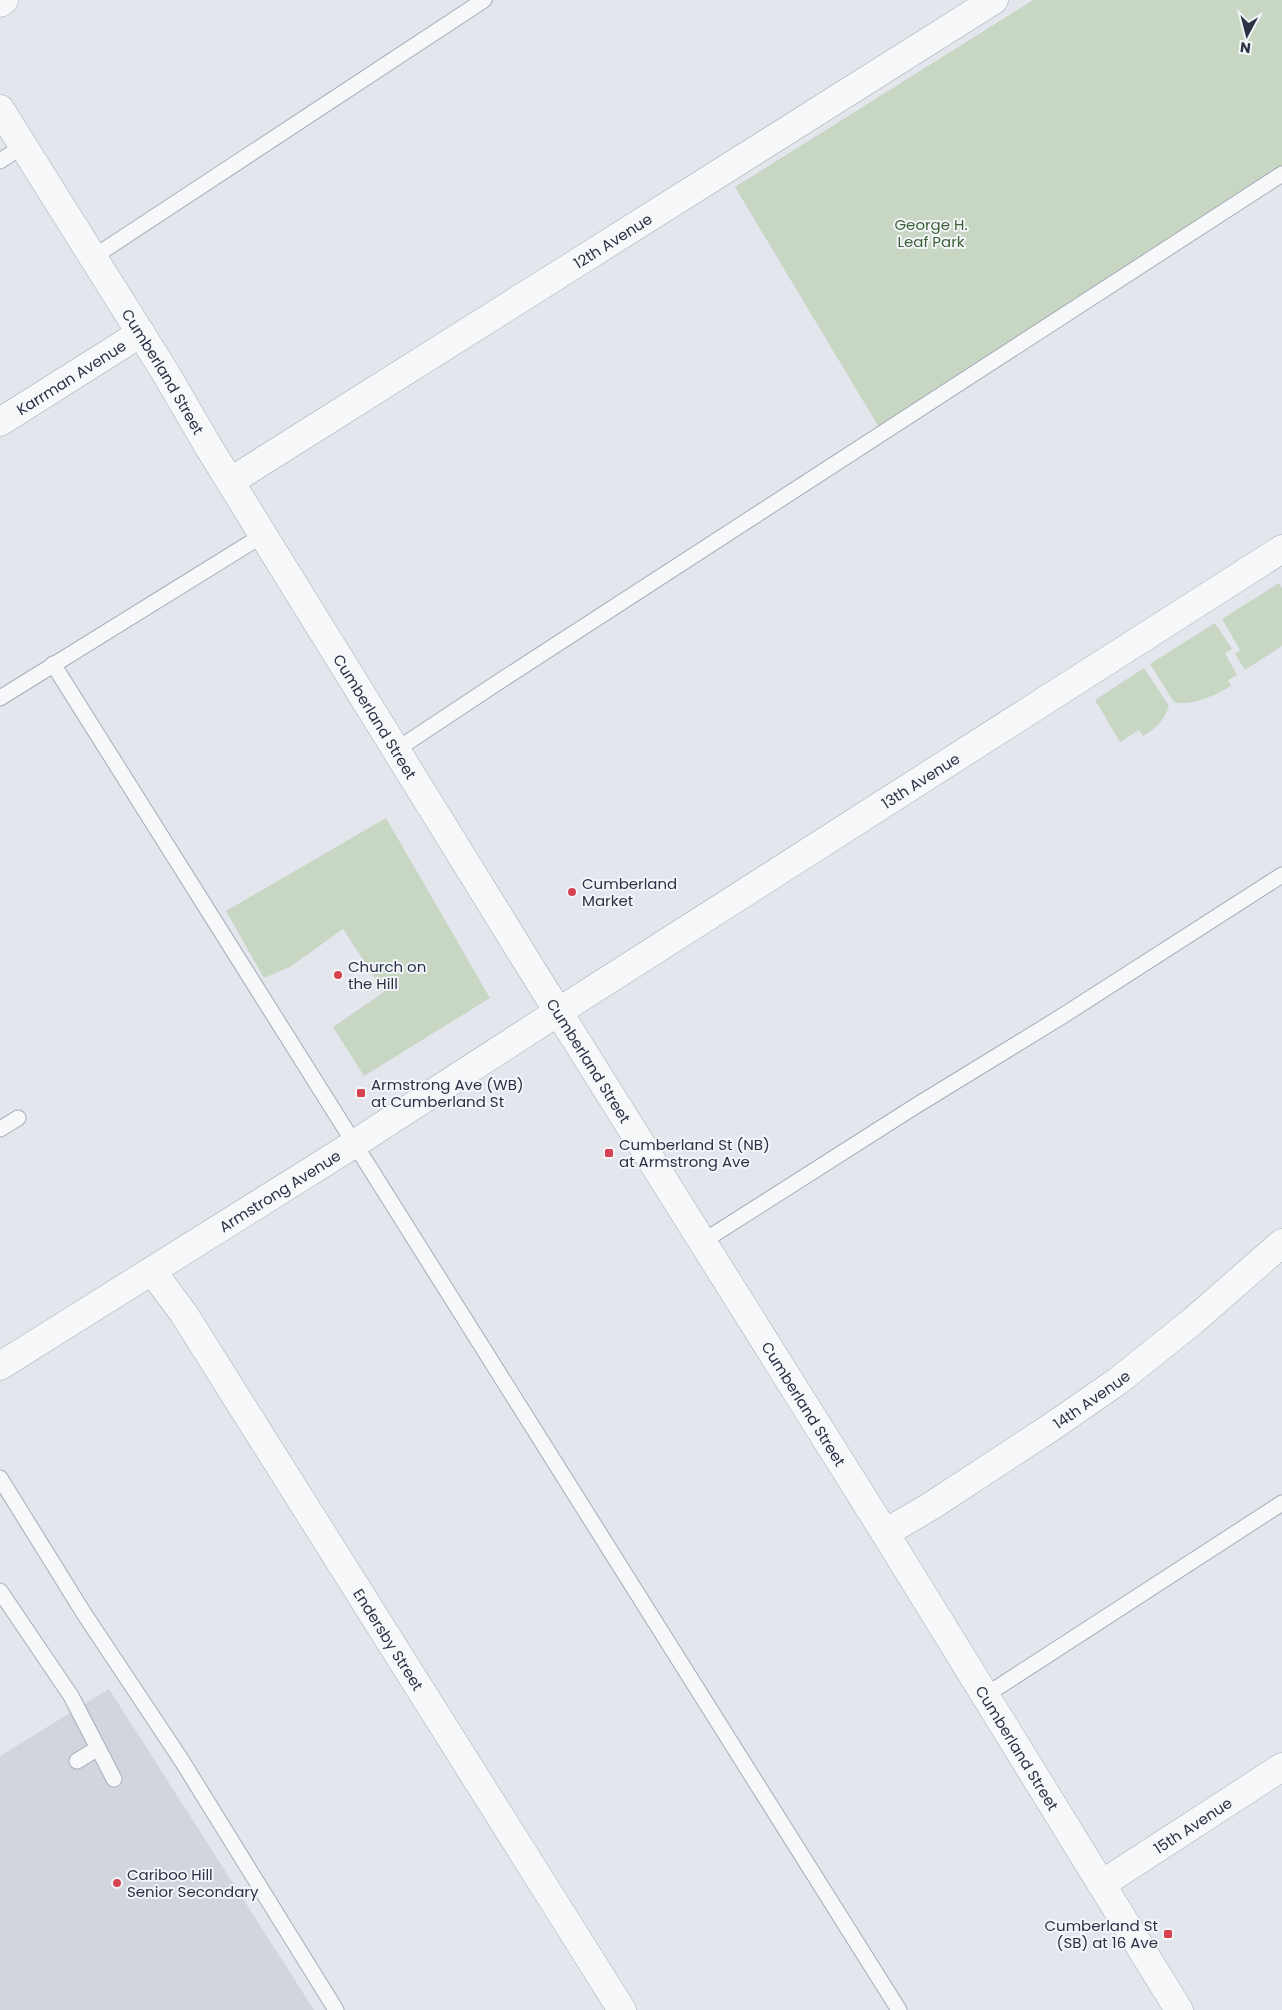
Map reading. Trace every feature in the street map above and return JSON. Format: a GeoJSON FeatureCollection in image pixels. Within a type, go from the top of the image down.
{"type":"FeatureCollection","features":[{"type":"Feature","properties":{"kind":"street"},"geometry":{"type":"LineString","coordinates":[[0,3],[4,0]]}},
{"type":"Feature","properties":{"kind":"street","name":"12th Avenue"},"geometry":{"type":"LineString","coordinates":[[230,481],[994,0]]}},
{"type":"Feature","properties":{"kind":"street","name":"Cumberland Street"},"geometry":{"type":"LineString","coordinates":[[0,109],[92,258],[141,333],[230,481],[558,1012],[986,1695],[1180,2010]]}},
{"type":"Feature","properties":{"kind":"street","name":"Karrman Avenue"},"geometry":{"type":"LineString","coordinates":[[0,422],[141,333]]}},
{"type":"Feature","properties":{"kind":"street","name":"13th Avenue"},"geometry":{"type":"LineString","coordinates":[[558,1012],[1282,549]]}},
{"type":"Feature","properties":{"kind":"street","name":"Armstrong Avenue"},"geometry":{"type":"LineString","coordinates":[[0,1366],[354,1144],[558,1012]]}},
{"type":"Feature","properties":{"kind":"street","name":"14th Avenue"},"geometry":{"type":"LineString","coordinates":[[885,1533],[1002,1459],[1118,1381],[1194,1321],[1282,1244]]}},
{"type":"Feature","properties":{"kind":"street","name":"Endersby Street"},"geometry":{"type":"LineString","coordinates":[[152,1271],[184,1314],[622,2010]]}},
{"type":"Feature","properties":{"kind":"street","name":"15th Avenue"},"geometry":{"type":"LineString","coordinates":[[1102,1884],[1282,1767]]}},
{"type":"Feature","properties":{"kind":"lane"},"geometry":{"type":"LineString","coordinates":[[92,258],[484,0]]}},
{"type":"Feature","properties":{"kind":"lane"},"geometry":{"type":"LineString","coordinates":[[0,161],[23,146]]}},
{"type":"Feature","properties":{"kind":"lane"},"geometry":{"type":"LineString","coordinates":[[396,750],[1282,174]]}},
{"type":"Feature","properties":{"kind":"lane"},"geometry":{"type":"LineString","coordinates":[[0,698],[264,536]]}},
{"type":"Feature","properties":{"kind":"lane"},"geometry":{"type":"LineString","coordinates":[[53,664],[899,2010]]}},
{"type":"Feature","properties":{"kind":"lane"},"geometry":{"type":"LineString","coordinates":[[702,1242],[914,1107],[1064,1015],[1282,874]]}},
{"type":"Feature","properties":{"kind":"lane"},"geometry":{"type":"LineString","coordinates":[[0,1130],[18,1118]]}},
{"type":"Feature","properties":{"kind":"lane"},"geometry":{"type":"LineString","coordinates":[[0,1478],[83,1612],[187,1770],[336,2010]]}},
{"type":"Feature","properties":{"kind":"lane"},"geometry":{"type":"LineString","coordinates":[[986,1695],[1282,1503]]}},
{"type":"Feature","properties":{"kind":"lane"},"geometry":{"type":"LineString","coordinates":[[0,1591],[71,1696],[114,1779]]}},
{"type":"Feature","properties":{"kind":"lane"},"geometry":{"type":"LineString","coordinates":[[77,1761],[98,1748]]}},
{"type":"Feature","properties":{"kind":"shaded area","name":"Cariboo Hill Senior Secondary"},"geometry":{"type":"Polygon","coordinates":[[[109,1689],[314,2010],[0,2010],[0,1756],[109,1689]]]}},
{"type":"Feature","properties":{"kind":"green space","name":"George H. Leaf Park"},"geometry":{"type":"Polygon","coordinates":[[[1033,0],[1282,0],[1282,174],[883,434],[735,187],[1033,0]]]}},
{"type":"Feature","properties":{"kind":"green space"},"geometry":{"type":"Polygon","coordinates":[[[1279,583],[1282,588],[1282,646],[1245,670],[1235,654],[1240,650],[1222,619],[1279,583]]]}},
{"type":"Feature","properties":{"kind":"green space"},"geometry":{"type":"Polygon","coordinates":[[[1215,623],[1232,649],[1225,653],[1237,675],[1228,680],[1231,686],[1211,696],[1196,702],[1174,702],[1150,664],[1215,623]]]}},
{"type":"Feature","properties":{"kind":"green space"},"geometry":{"type":"Polygon","coordinates":[[[1144,668],[1169,706],[1162,720],[1152,731],[1143,736],[1139,730],[1120,742],[1095,700],[1144,668]]]}},
{"type":"Feature","properties":{"kind":"green space"},"geometry":{"type":"Polygon","coordinates":[[[386,818],[490,998],[364,1076],[333,1027],[384,992],[343,929],[290,967],[264,978],[226,911],[386,818]]]}},
{"type":"Feature","properties":{"kind":"place","name":"Cumberland Market"},"geometry":{"type":"Point","coordinates":[572,892]}},
{"type":"Feature","properties":{"kind":"place","name":"Church on the Hill"},"geometry":{"type":"Point","coordinates":[338,975]}},
{"type":"Feature","properties":{"kind":"place","name":"Armstrong Ave (WB) at Cumberland St"},"geometry":{"type":"Point","coordinates":[361,1093]}},
{"type":"Feature","properties":{"kind":"place","name":"Cumberland St (NB) at Armstrong Ave"},"geometry":{"type":"Point","coordinates":[609,1153]}},
{"type":"Feature","properties":{"kind":"place","name":"Cariboo Hill Senior Secondary"},"geometry":{"type":"Point","coordinates":[117,1883]}},
{"type":"Feature","properties":{"kind":"place","name":"Cumberland St (SB) at 16 Ave"},"geometry":{"type":"Point","coordinates":[1168,1934]}}]}
